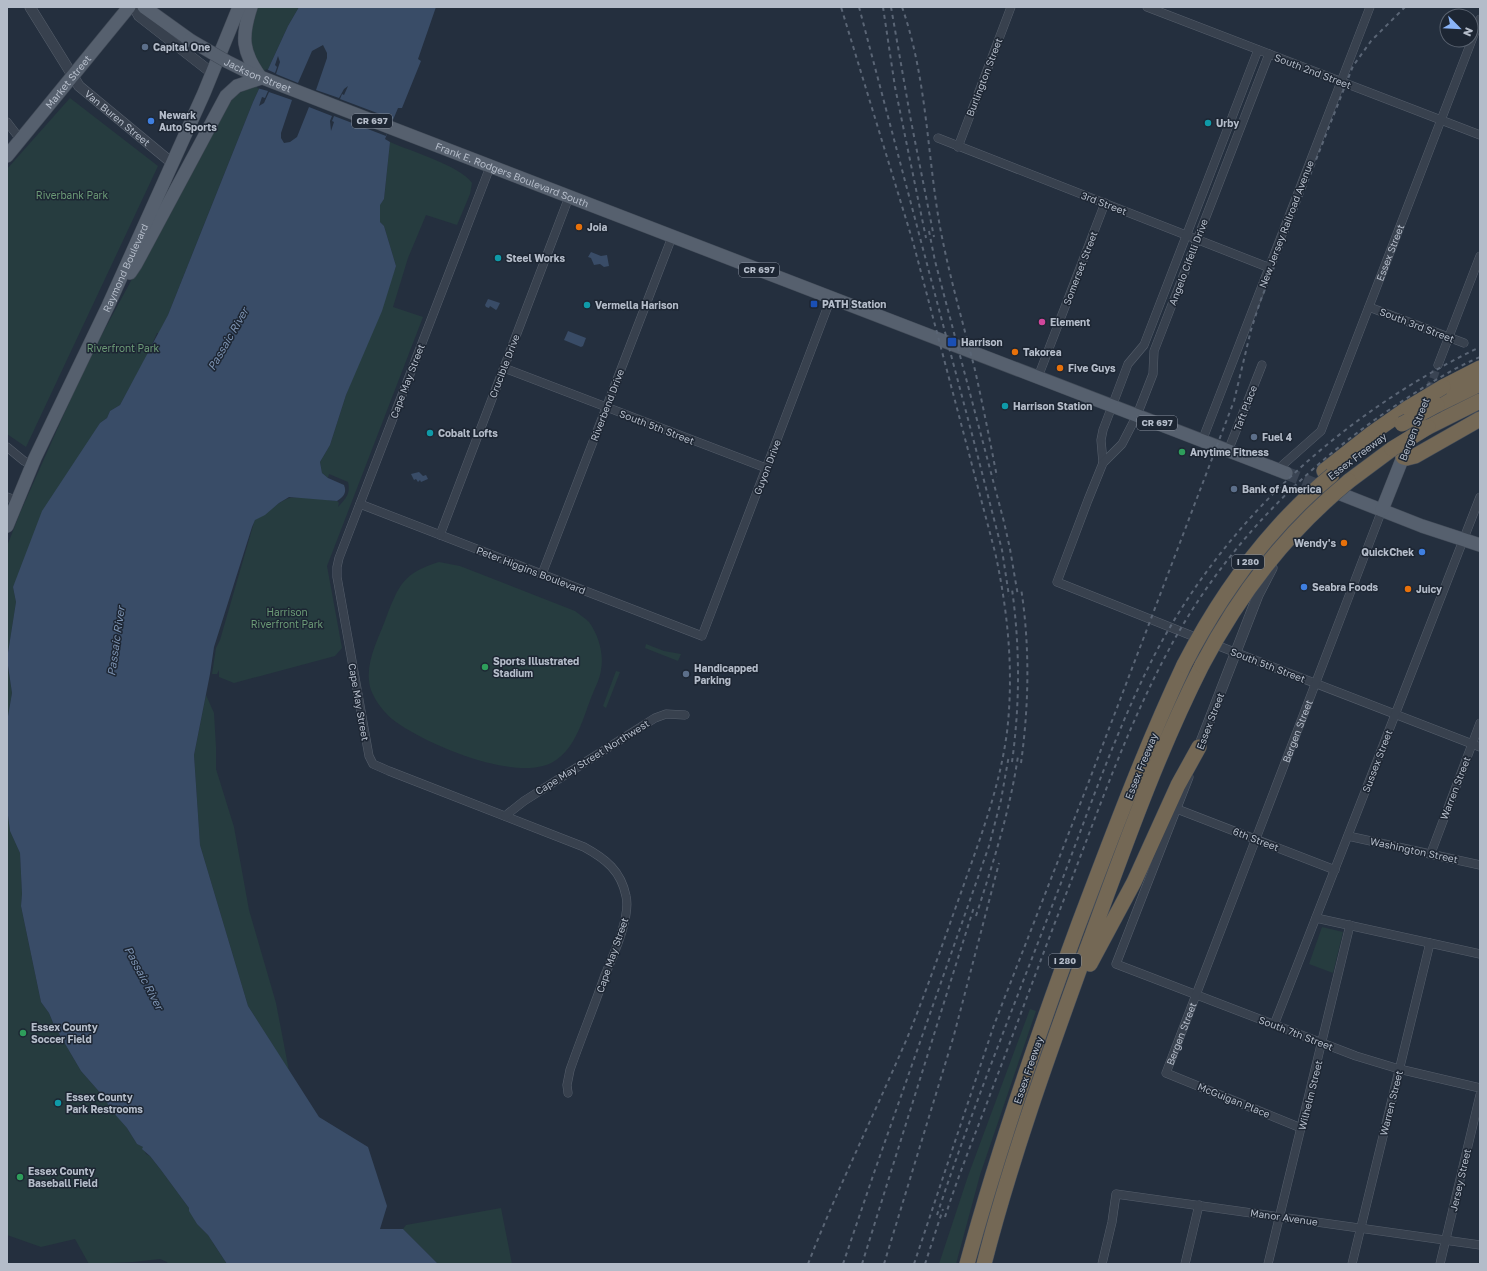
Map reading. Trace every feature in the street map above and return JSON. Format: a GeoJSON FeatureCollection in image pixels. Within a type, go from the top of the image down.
{"type":"FeatureCollection","features":[{"type":"Feature","properties":{"kind":"highway"},"geometry":{"type":"LineString","coordinates":[[1328,473],[1370,434],[1436,388],[1480,368]]}},
{"type":"Feature","properties":{"kind":"highway","name":"Essex Freeway"},"geometry":{"type":"LineString","coordinates":[[967,1264],[1002,1146],[1060,976],[1133,784],[1165,706],[1202,631],[1222,598],[1261,546],[1328,473],[1402,424],[1436,405],[1480,384]]}},
{"type":"Feature","properties":{"kind":"highway","name":"Essex Freeway"},"geometry":{"type":"LineString","coordinates":[[984,1264],[1022,1137],[1103,905],[1175,722],[1202,665],[1227,620],[1249,586],[1265,566],[1309,517],[1349,481],[1398,453],[1428,427],[1480,401]]}},
{"type":"Feature","properties":{"kind":"highway"},"geometry":{"type":"LineString","coordinates":[[1398,453],[1410,458],[1452,433],[1480,419]]}},
{"type":"Feature","properties":{"kind":"highway"},"geometry":{"type":"LineString","coordinates":[[1074,985],[1088,967],[1129,892],[1178,785],[1199,747]]}},
{"type":"Feature","properties":{"kind":"main road","name":"Market Street"},"geometry":{"type":"LineString","coordinates":[[7,156],[129,7]]}},
{"type":"Feature","properties":{"kind":"main road","name":"Jackson Street"},"geometry":{"type":"LineString","coordinates":[[144,7],[190,40],[226,62],[252,75],[408,135]]}},
{"type":"Feature","properties":{"kind":"main road","name":"Raymond Boulevard"},"geometry":{"type":"LineString","coordinates":[[7,526],[12,499],[32,465],[111,298],[240,7]]}},
{"type":"Feature","properties":{"kind":"main road"},"geometry":{"type":"LineString","coordinates":[[111,298],[136,264],[226,96],[231,90],[252,75],[247,55],[245,36],[246,22],[251,7]]}},
{"type":"Feature","properties":{"kind":"main road","name":"Frank E. Rodgers Boulevard South"},"geometry":{"type":"LineString","coordinates":[[408,135],[616,214],[672,237]]}},
{"type":"Feature","properties":{"kind":"main road","name":"CR 697"},"geometry":{"type":"LineString","coordinates":[[672,237],[1036,376],[1281,472]]}},
{"type":"Feature","properties":{"kind":"main road","name":"Bergen Street"},"geometry":{"type":"LineString","coordinates":[[1382,510],[1398,453]]}},
{"type":"Feature","properties":{"kind":"main road"},"geometry":{"type":"LineString","coordinates":[[1326,489],[1422,526],[1480,545]]}},
{"type":"Feature","properties":{"kind":"street","name":"Van Buren Street"},"geometry":{"type":"LineString","coordinates":[[30,7],[79,86],[172,163]]}},
{"type":"Feature","properties":{"kind":"street","name":"Jackson Street"},"geometry":{"type":"LineString","coordinates":[[134,7],[139,16],[212,73]]}},
{"type":"Feature","properties":{"kind":"street","name":"Burlington Street"},"geometry":{"type":"LineString","coordinates":[[958,147],[1010,7]]}},
{"type":"Feature","properties":{"kind":"street","name":"South 2nd Street"},"geometry":{"type":"LineString","coordinates":[[1147,7],[1480,135]]}},
{"type":"Feature","properties":{"kind":"street","name":"New Jersey Railroad Avenue"},"geometry":{"type":"LineString","coordinates":[[1202,441],[1370,7]]}},
{"type":"Feature","properties":{"kind":"street","name":"Essex Street"},"geometry":{"type":"LineString","coordinates":[[1281,472],[1321,431],[1480,20]]}},
{"type":"Feature","properties":{"kind":"street","name":"Angelo Cifelli Drive"},"geometry":{"type":"LineString","coordinates":[[1103,463],[1101,434],[1128,364],[1144,345],[1258,50]]}},
{"type":"Feature","properties":{"kind":"street","name":"Angelo Cifelli Drive"},"geometry":{"type":"LineString","coordinates":[[1057,582],[1103,463],[1122,444],[1137,415],[1153,374],[1154,351],[1269,54]]}},
{"type":"Feature","properties":{"kind":"street"},"geometry":{"type":"LineString","coordinates":[[7,122],[20,139]]}},
{"type":"Feature","properties":{"kind":"street","name":"3rd Street"},"geometry":{"type":"LineString","coordinates":[[938,138],[1270,268]]}},
{"type":"Feature","properties":{"kind":"street","name":"Cape May Street"},"geometry":{"type":"LineString","coordinates":[[490,166],[339,558],[337,572],[370,760],[377,767],[584,847],[600,856],[613,868],[627,897],[628,909],[620,938],[570,1070],[567,1085],[568,1093]]}},
{"type":"Feature","properties":{"kind":"street","name":"Crucible Drive"},"geometry":{"type":"LineString","coordinates":[[440,535],[569,197]]}},
{"type":"Feature","properties":{"kind":"street","name":"Somerset Street"},"geometry":{"type":"LineString","coordinates":[[1036,376],[1105,203]]}},
{"type":"Feature","properties":{"kind":"street","name":"Riverbend Drive"},"geometry":{"type":"LineString","coordinates":[[542,574],[672,237]]}},
{"type":"Feature","properties":{"kind":"street"},"geometry":{"type":"LineString","coordinates":[[1438,365],[1480,256]]}},
{"type":"Feature","properties":{"kind":"street","name":"Guyon Drive"},"geometry":{"type":"LineString","coordinates":[[702,636],[831,298]]}},
{"type":"Feature","properties":{"kind":"street","name":"South 3rd Street"},"geometry":{"type":"LineString","coordinates":[[1369,307],[1449,336],[1464,343]]}},
{"type":"Feature","properties":{"kind":"street","name":"Taft Place"},"geometry":{"type":"LineString","coordinates":[[1228,451],[1262,366]]}},
{"type":"Feature","properties":{"kind":"street","name":"South 5th Street"},"geometry":{"type":"LineString","coordinates":[[504,368],[766,468]]}},
{"type":"Feature","properties":{"kind":"street","name":"Bergen Street"},"geometry":{"type":"LineString","coordinates":[[1398,453],[1436,388]]}},
{"type":"Feature","properties":{"kind":"street"},"geometry":{"type":"LineString","coordinates":[[7,447],[24,461],[32,465]]}},
{"type":"Feature","properties":{"kind":"street","name":"Essex Street"},"geometry":{"type":"LineString","coordinates":[[1116,964],[1177,809],[1199,747],[1258,595],[1284,548],[1318,503],[1326,489]]}},
{"type":"Feature","properties":{"kind":"street","name":"Sussex Street"},"geometry":{"type":"LineString","coordinates":[[1274,1025],[1480,497]]}},
{"type":"Feature","properties":{"kind":"street","name":"Peter Higgins Boulevard"},"geometry":{"type":"LineString","coordinates":[[360,504],[702,636]]}},
{"type":"Feature","properties":{"kind":"street","name":"Bergen Street"},"geometry":{"type":"LineString","coordinates":[[1166,1073],[1382,510]]}},
{"type":"Feature","properties":{"kind":"street","name":"South 5th Street"},"geometry":{"type":"LineString","coordinates":[[1057,582],[1236,653],[1476,745]]}},
{"type":"Feature","properties":{"kind":"street","name":"Cape May Street Northwest"},"geometry":{"type":"LineString","coordinates":[[505,816],[524,801],[655,718],[666,714],[685,715]]}},
{"type":"Feature","properties":{"kind":"street","name":"Warren Street"},"geometry":{"type":"LineString","coordinates":[[1430,853],[1476,745],[1480,723]]}},
{"type":"Feature","properties":{"kind":"street","name":"6th Street"},"geometry":{"type":"LineString","coordinates":[[1177,809],[1335,870]]}},
{"type":"Feature","properties":{"kind":"street","name":"Washington Street"},"geometry":{"type":"LineString","coordinates":[[1348,836],[1480,865]]}},
{"type":"Feature","properties":{"kind":"street"},"geometry":{"type":"LineString","coordinates":[[1316,918],[1480,954]]}},
{"type":"Feature","properties":{"kind":"street","name":"Wilhelm Street"},"geometry":{"type":"LineString","coordinates":[[1268,1264],[1350,925]]}},
{"type":"Feature","properties":{"kind":"street","name":"Warren Street"},"geometry":{"type":"LineString","coordinates":[[1352,1264],[1430,943]]}},
{"type":"Feature","properties":{"kind":"street","name":"South 7th Street"},"geometry":{"type":"LineString","coordinates":[[1116,964],[1322,1044],[1399,1069],[1480,1088]]}},
{"type":"Feature","properties":{"kind":"street","name":"McGuigan Place"},"geometry":{"type":"LineString","coordinates":[[1166,1073],[1302,1128]]}},
{"type":"Feature","properties":{"kind":"street","name":"Jersey Street"},"geometry":{"type":"LineString","coordinates":[[1440,1264],[1480,1095]]}},
{"type":"Feature","properties":{"kind":"street","name":"Manor Avenue"},"geometry":{"type":"LineString","coordinates":[[1102,1264],[1112,1222],[1116,1194],[1480,1245]]}},
{"type":"Feature","properties":{"kind":"street"},"geometry":{"type":"LineString","coordinates":[[1185,1264],[1199,1205]]}},
{"type":"Feature","properties":{"kind":"green space","name":"Riverfront Park"},"geometry":{"type":"Polygon","coordinates":[[[257,7],[299,7],[288,26],[253,102],[168,315],[159,333],[157,333],[146,358],[120,405],[110,411],[107,418],[100,423],[13,587],[16,602],[7,659],[7,546],[20,513],[88,360],[228,105],[234,97],[244,90],[251,49],[250,36],[257,7]]]}},
{"type":"Feature","properties":{"kind":"green space","name":"Riverbank Park"},"geometry":{"type":"Polygon","coordinates":[[[70,98],[158,166],[26,447],[7,434],[7,169],[70,98]]]}},
{"type":"Feature","properties":{"kind":"green space","name":"Harrison Riverfront Park"},"geometry":{"type":"Polygon","coordinates":[[[390,142],[446,165],[466,177],[472,183],[470,194],[457,225],[426,215],[408,258],[393,307],[423,317],[327,566],[342,648],[335,656],[234,683],[219,677],[219,670],[217,674],[212,674],[216,648],[220,640],[255,519],[290,498],[337,501],[339,503],[338,507],[345,499],[349,490],[348,482],[329,474],[328,478],[322,473],[320,462],[330,445],[346,395],[396,266],[384,226],[380,222],[380,204],[384,199],[390,142]]]}},
{"type":"Feature","properties":{"kind":"green space","name":"Sports Illustrated Stadium"},"geometry":{"type":"Polygon","coordinates":[[[439,562],[460,566],[575,611],[593,627],[600,645],[602,658],[600,676],[574,740],[568,749],[553,762],[537,767],[517,768],[471,758],[447,749],[407,729],[392,719],[375,698],[369,681],[370,662],[372,653],[395,597],[404,582],[410,576],[427,566],[439,562]]]}},
{"type":"Feature","properties":{"kind":"green space"},"geometry":{"type":"Polygon","coordinates":[[[646,644],[664,651],[681,654],[678,661],[645,648],[646,644]]]}},
{"type":"Feature","properties":{"kind":"green space"},"geometry":{"type":"Polygon","coordinates":[[[7,662],[12,693],[7,722],[7,662]]]}},
{"type":"Feature","properties":{"kind":"green space"},"geometry":{"type":"Polygon","coordinates":[[[616,671],[620,672],[606,708],[603,706],[616,671]]]}},
{"type":"Feature","properties":{"kind":"green space"},"geometry":{"type":"Polygon","coordinates":[[[206,695],[214,713],[216,769],[234,827],[249,910],[276,1003],[289,1071],[248,1006],[200,845],[194,755],[206,695]]]}},
{"type":"Feature","properties":{"kind":"green space"},"geometry":{"type":"Polygon","coordinates":[[[7,808],[10,831],[20,853],[22,894],[21,906],[41,1002],[49,1013],[54,1025],[81,1071],[103,1096],[137,1144],[143,1147],[146,1154],[150,1156],[161,1170],[189,1208],[197,1224],[208,1235],[227,1264],[168,1264],[160,1259],[89,1264],[75,1239],[41,1247],[7,1235],[7,808]]]}},
{"type":"Feature","properties":{"kind":"green space"},"geometry":{"type":"Polygon","coordinates":[[[1322,927],[1343,932],[1333,973],[1309,964],[1322,927]]]}},
{"type":"Feature","properties":{"kind":"green space"},"geometry":{"type":"Polygon","coordinates":[[[1030,1009],[1036,1011],[980,1175],[956,1264],[939,1264],[968,1176],[1030,1009]]]}},
{"type":"Feature","properties":{"kind":"green space"},"geometry":{"type":"Polygon","coordinates":[[[501,1208],[512,1264],[438,1264],[403,1229],[406,1225],[501,1208]]]}},
{"type":"Feature","properties":{"kind":"water","name":"Passaic River"},"geometry":{"type":"Polygon","coordinates":[[[299,7],[436,7],[418,59],[421,61],[402,108],[398,108],[385,139],[390,142],[384,199],[380,205],[380,222],[384,226],[396,266],[382,311],[346,395],[330,445],[320,462],[322,473],[328,478],[344,485],[345,492],[337,501],[289,497],[265,515],[255,520],[252,527],[214,647],[194,755],[200,845],[248,1006],[319,1117],[368,1147],[387,1206],[380,1229],[403,1229],[438,1264],[227,1264],[208,1235],[197,1224],[189,1211],[189,1208],[161,1170],[150,1156],[142,1149],[143,1147],[137,1144],[127,1128],[112,1111],[103,1096],[81,1071],[54,1025],[49,1013],[41,1002],[21,906],[22,894],[20,853],[10,831],[7,808],[7,722],[12,693],[7,659],[16,602],[13,587],[42,511],[100,423],[107,418],[110,411],[120,405],[168,315],[253,102],[288,26],[299,7]]]}},
{"type":"Feature","properties":{"kind":"water"},"geometry":{"type":"Polygon","coordinates":[[[591,252],[601,256],[607,255],[609,266],[604,267],[600,264],[594,265],[591,258],[588,257],[591,252]]]}},
{"type":"Feature","properties":{"kind":"water"},"geometry":{"type":"Polygon","coordinates":[[[488,299],[500,303],[496,310],[490,306],[489,308],[486,307],[485,305],[488,299]]]}},
{"type":"Feature","properties":{"kind":"water"},"geometry":{"type":"Polygon","coordinates":[[[568,331],[586,338],[583,346],[581,347],[564,340],[568,331]]]}},
{"type":"Feature","properties":{"kind":"water"},"geometry":{"type":"Polygon","coordinates":[[[419,472],[423,476],[426,475],[428,479],[421,482],[420,480],[418,482],[416,479],[414,480],[411,474],[419,472]]]}},
{"type":"Feature","properties":{"kind":"pier"},"geometry":{"type":"Polygon","coordinates":[[[323,45],[327,53],[327,58],[316,90],[339,98],[344,89],[348,86],[344,95],[342,94],[340,99],[393,119],[386,136],[334,116],[331,131],[330,121],[332,116],[309,107],[297,137],[290,142],[284,143],[281,138],[281,133],[292,100],[269,92],[264,103],[259,106],[262,97],[265,98],[268,91],[257,88],[266,69],[275,73],[277,67],[275,65],[278,56],[280,62],[276,74],[298,83],[312,51],[323,45]]]}},
{"type":"Feature","properties":{"kind":"tunnel"},"geometry":{"type":"LineString","coordinates":[[1429,390],[1438,365]]}},
{"type":"Feature","properties":{"kind":"tunnel"},"geometry":{"type":"LineString","coordinates":[[1286,473],[1326,489]]}},
{"type":"Feature","properties":{"kind":"railway"},"geometry":{"type":"LineString","coordinates":[[808,1264],[908,1036],[976,849],[1000,772],[1007,732],[1010,687],[1010,664],[1006,619],[1000,574],[995,552],[913,242],[841,7]]}},
{"type":"Feature","properties":{"kind":"railway"},"geometry":{"type":"LineString","coordinates":[[859,7],[1002,550],[1009,596]]}},
{"type":"Feature","properties":{"kind":"railway"},"geometry":{"type":"LineString","coordinates":[[883,7],[895,87],[926,238]]}},
{"type":"Feature","properties":{"kind":"railway"},"geometry":{"type":"LineString","coordinates":[[891,7],[911,121],[934,237]]}},
{"type":"Feature","properties":{"kind":"railway"},"geometry":{"type":"LineString","coordinates":[[902,7],[917,61],[922,89],[940,227],[975,370],[997,477]]}},
{"type":"Feature","properties":{"kind":"railway"},"geometry":{"type":"LineString","coordinates":[[914,1264],[994,1025],[1234,401],[1251,330],[1260,302],[1353,66],[1371,41],[1405,7]]}},
{"type":"Feature","properties":{"kind":"railway"},"geometry":{"type":"LineString","coordinates":[[929,231],[935,261],[1004,522],[1018,596]]}},
{"type":"Feature","properties":{"kind":"railway"},"geometry":{"type":"LineString","coordinates":[[937,1215],[979,1097],[1113,746],[1154,656],[1183,606],[1216,560],[1252,516],[1292,475],[1335,438],[1381,404],[1430,374],[1480,347]]}},
{"type":"Feature","properties":{"kind":"railway"},"geometry":{"type":"LineString","coordinates":[[945,1217],[963,1165],[1110,780],[1150,686],[1188,616],[1240,544],[1301,480],[1335,450],[1370,423],[1433,381],[1480,357]]}},
{"type":"Feature","properties":{"kind":"railway"},"geometry":{"type":"LineString","coordinates":[[1021,588],[1026,632],[1027,697],[1021,763]]}},
{"type":"Feature","properties":{"kind":"railway"},"geometry":{"type":"LineString","coordinates":[[1012,589],[1018,654],[1018,697],[1012,762]]}},
{"type":"Feature","properties":{"kind":"railway"},"geometry":{"type":"LineString","coordinates":[[843,1264],[989,846],[1001,800],[1009,755]]}},
{"type":"Feature","properties":{"kind":"railway"},"geometry":{"type":"LineString","coordinates":[[976,916],[1006,817],[1018,756]]}},
{"type":"Feature","properties":{"kind":"railway"},"geometry":{"type":"LineString","coordinates":[[884,1264],[954,1035],[999,863]]}},
{"type":"Feature","properties":{"kind":"railway"},"geometry":{"type":"LineString","coordinates":[[862,1264],[974,907]]}},
{"type":"Feature","properties":{"kind":"railway"},"geometry":{"type":"LineString","coordinates":[[925,1264],[943,1209]]}},
{"type":"Feature","properties":{"kind":"place","name":"Capital One"},"geometry":{"type":"Point","coordinates":[145,47]}},
{"type":"Feature","properties":{"kind":"place","name":"Newark Auto Sports"},"geometry":{"type":"Point","coordinates":[151,121]}},
{"type":"Feature","properties":{"kind":"place","name":"Urby"},"geometry":{"type":"Point","coordinates":[1208,123]}},
{"type":"Feature","properties":{"kind":"place","name":"Joia"},"geometry":{"type":"Point","coordinates":[579,227]}},
{"type":"Feature","properties":{"kind":"place","name":"Steel Works"},"geometry":{"type":"Point","coordinates":[498,258]}},
{"type":"Feature","properties":{"kind":"place","name":"PATH Station"},"geometry":{"type":"Point","coordinates":[814,304]}},
{"type":"Feature","properties":{"kind":"place","name":"Vermella Harison"},"geometry":{"type":"Point","coordinates":[587,305]}},
{"type":"Feature","properties":{"kind":"place","name":"Element"},"geometry":{"type":"Point","coordinates":[1042,322]}},
{"type":"Feature","properties":{"kind":"place","name":"Harrison"},"geometry":{"type":"Point","coordinates":[952,342]}},
{"type":"Feature","properties":{"kind":"place","name":"Takorea"},"geometry":{"type":"Point","coordinates":[1015,352]}},
{"type":"Feature","properties":{"kind":"place","name":"Five Guys"},"geometry":{"type":"Point","coordinates":[1060,368]}},
{"type":"Feature","properties":{"kind":"place","name":"Harrison Station"},"geometry":{"type":"Point","coordinates":[1005,406]}},
{"type":"Feature","properties":{"kind":"place","name":"Cobalt Lofts"},"geometry":{"type":"Point","coordinates":[430,433]}},
{"type":"Feature","properties":{"kind":"place","name":"Fuel 4"},"geometry":{"type":"Point","coordinates":[1254,437]}},
{"type":"Feature","properties":{"kind":"place","name":"Anytime Fitness"},"geometry":{"type":"Point","coordinates":[1182,452]}},
{"type":"Feature","properties":{"kind":"place","name":"Bank of America"},"geometry":{"type":"Point","coordinates":[1234,489]}},
{"type":"Feature","properties":{"kind":"place","name":"Wendy's"},"geometry":{"type":"Point","coordinates":[1344,543]}},
{"type":"Feature","properties":{"kind":"place","name":"QuickChek"},"geometry":{"type":"Point","coordinates":[1422,552]}},
{"type":"Feature","properties":{"kind":"place","name":"Seabra Foods"},"geometry":{"type":"Point","coordinates":[1304,587]}},
{"type":"Feature","properties":{"kind":"place","name":"Juicy"},"geometry":{"type":"Point","coordinates":[1408,589]}},
{"type":"Feature","properties":{"kind":"place","name":"Sports Illustrated Stadium"},"geometry":{"type":"Point","coordinates":[485,667]}},
{"type":"Feature","properties":{"kind":"place","name":"Handicapped Parking"},"geometry":{"type":"Point","coordinates":[686,674]}},
{"type":"Feature","properties":{"kind":"place","name":"Essex County Soccer Field"},"geometry":{"type":"Point","coordinates":[23,1033]}},
{"type":"Feature","properties":{"kind":"place","name":"Essex County Park Restrooms"},"geometry":{"type":"Point","coordinates":[58,1103]}},
{"type":"Feature","properties":{"kind":"place","name":"Essex County Baseball Field"},"geometry":{"type":"Point","coordinates":[20,1177]}}]}
